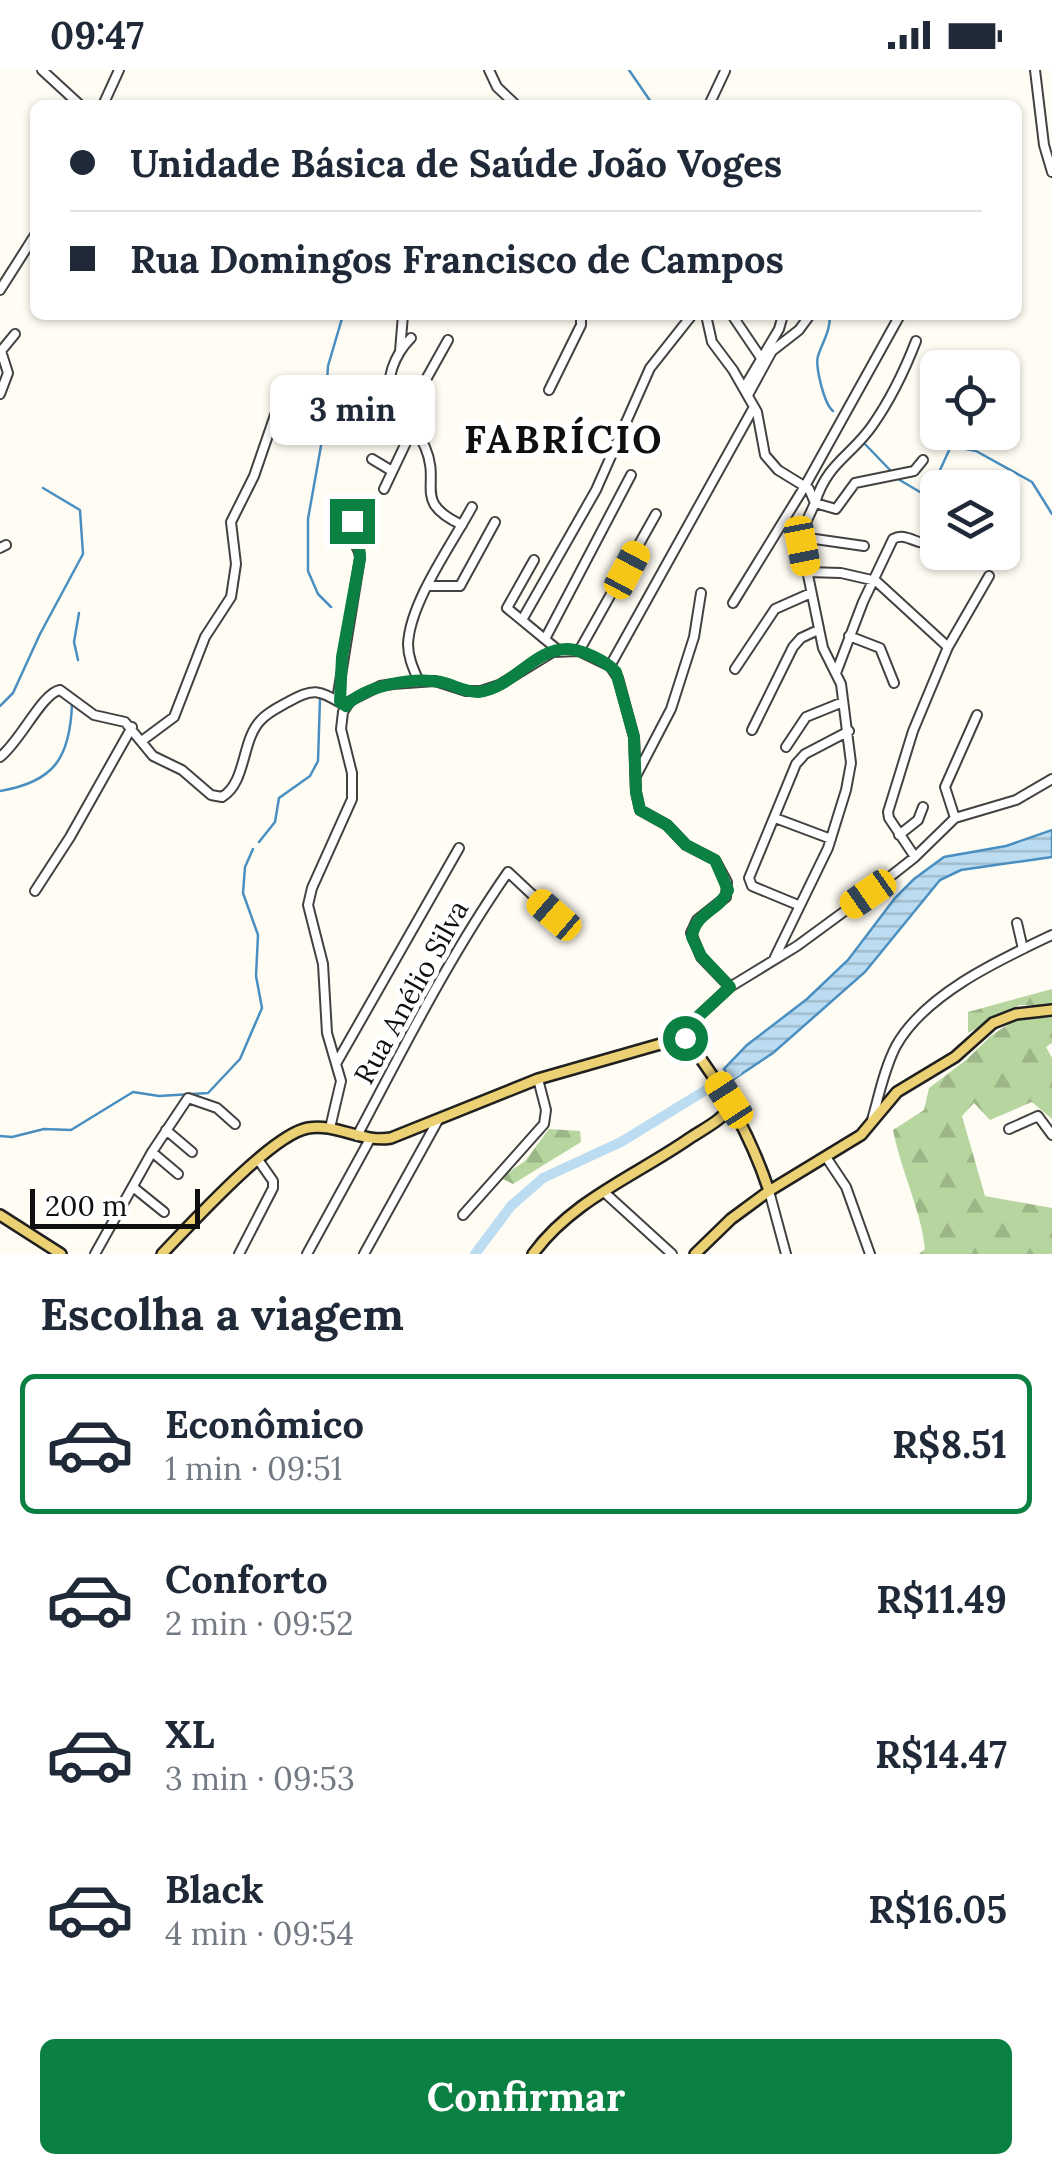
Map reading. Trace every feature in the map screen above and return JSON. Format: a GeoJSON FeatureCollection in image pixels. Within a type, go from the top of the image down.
{"type":"FeatureCollection","features":[{"type":"Feature","properties":{"kind":"main road"},"geometry":{"type":"LineString","coordinates":[[696,1254],[730,1219],[769,1191],[862,1136],[897,1092],[955,1057],[993,1023],[1016,1014],[1052,1010]]}},
{"type":"Feature","properties":{"kind":"main road"},"geometry":{"type":"LineString","coordinates":[[162,1254],[259,1160],[295,1132],[330,1128],[370,1139],[391,1138],[538,1079],[685,1038],[738,1114],[769,1191]]}},
{"type":"Feature","properties":{"kind":"main road"},"geometry":{"type":"LineString","coordinates":[[724,1115],[730,1102]]}},
{"type":"Feature","properties":{"kind":"main road"},"geometry":{"type":"LineString","coordinates":[[533,1254],[571,1214],[724,1115],[738,1114]]}},
{"type":"Feature","properties":{"kind":"main road"},"geometry":{"type":"LineString","coordinates":[[0,1215],[61,1254]]}},
{"type":"Feature","properties":{"kind":"street"},"geometry":{"type":"LineString","coordinates":[[42,70],[75,100]]}},
{"type":"Feature","properties":{"kind":"street"},"geometry":{"type":"LineString","coordinates":[[105,100],[119,70]]}},
{"type":"Feature","properties":{"kind":"street"},"geometry":{"type":"LineString","coordinates":[[489,70],[497,88],[510,100]]}},
{"type":"Feature","properties":{"kind":"street"},"geometry":{"type":"LineString","coordinates":[[1035,70],[1044,145],[1052,172]]}},
{"type":"Feature","properties":{"kind":"street"},"geometry":{"type":"LineString","coordinates":[[712,100],[726,71]]}},
{"type":"Feature","properties":{"kind":"street"},"geometry":{"type":"LineString","coordinates":[[0,290],[30,242]]}},
{"type":"Feature","properties":{"kind":"street"},"geometry":{"type":"LineString","coordinates":[[400,350],[403,320]]}},
{"type":"Feature","properties":{"kind":"street"},"geometry":{"type":"LineString","coordinates":[[549,390],[582,320]]}},
{"type":"Feature","properties":{"kind":"street"},"geometry":{"type":"LineString","coordinates":[[522,620],[596,490],[650,368],[688,320]]}},
{"type":"Feature","properties":{"kind":"street"},"geometry":{"type":"LineString","coordinates":[[707,320],[712,342],[754,407],[767,458],[783,474],[812,492],[816,503]]}},
{"type":"Feature","properties":{"kind":"street"},"geometry":{"type":"LineString","coordinates":[[735,320],[761,358]]}},
{"type":"Feature","properties":{"kind":"street"},"geometry":{"type":"LineString","coordinates":[[746,391],[781,320]]}},
{"type":"Feature","properties":{"kind":"street"},"geometry":{"type":"LineString","coordinates":[[746,391],[772,351],[806,320]]}},
{"type":"Feature","properties":{"kind":"street"},"geometry":{"type":"LineString","coordinates":[[733,603],[805,486],[897,320]]}},
{"type":"Feature","properties":{"kind":"street"},"geometry":{"type":"LineString","coordinates":[[0,394],[8,373],[0,351],[15,334]]}},
{"type":"Feature","properties":{"kind":"street"},"geometry":{"type":"LineString","coordinates":[[411,338],[393,364],[392,400],[428,454],[433,504],[443,516],[462,526]]}},
{"type":"Feature","properties":{"kind":"street"},"geometry":{"type":"LineString","coordinates":[[398,410],[424,383],[448,340]]}},
{"type":"Feature","properties":{"kind":"street"},"geometry":{"type":"LineString","coordinates":[[775,957],[819,869],[850,772],[843,702],[818,630],[801,537],[836,463],[868,432],[886,407],[916,341]]}},
{"type":"Feature","properties":{"kind":"street"},"geometry":{"type":"LineString","coordinates":[[610,666],[754,407]]}},
{"type":"Feature","properties":{"kind":"street"},"geometry":{"type":"LineString","coordinates":[[142,740],[175,715],[205,637],[230,598],[236,564],[231,522],[254,476],[275,415]]}},
{"type":"Feature","properties":{"kind":"street"},"geometry":{"type":"LineString","coordinates":[[384,489],[413,428]]}},
{"type":"Feature","properties":{"kind":"street"},"geometry":{"type":"LineString","coordinates":[[372,460],[392,471]]}},
{"type":"Feature","properties":{"kind":"street"},"geometry":{"type":"LineString","coordinates":[[816,503],[836,510],[855,483],[914,471],[923,460]]}},
{"type":"Feature","properties":{"kind":"street"},"geometry":{"type":"LineString","coordinates":[[545,639],[631,475]]}},
{"type":"Feature","properties":{"kind":"street"},"geometry":{"type":"LineString","coordinates":[[419,682],[409,656],[408,640],[429,586],[472,507]]}},
{"type":"Feature","properties":{"kind":"street"},"geometry":{"type":"LineString","coordinates":[[579,651],[656,514]]}},
{"type":"Feature","properties":{"kind":"street"},"geometry":{"type":"LineString","coordinates":[[330,1128],[341,1088],[326,1024],[321,953],[308,905],[352,798],[352,773],[341,729],[360,558],[359,546],[345,528],[348,521],[361,524]]}},
{"type":"Feature","properties":{"kind":"street"},"geometry":{"type":"LineString","coordinates":[[429,586],[460,586],[495,522]]}},
{"type":"Feature","properties":{"kind":"street"},"geometry":{"type":"LineString","coordinates":[[836,673],[893,539],[902,536],[920,543]]}},
{"type":"Feature","properties":{"kind":"street"},"geometry":{"type":"LineString","coordinates":[[801,537],[864,546]]}},
{"type":"Feature","properties":{"kind":"street"},"geometry":{"type":"LineString","coordinates":[[534,560],[507,608],[558,650]]}},
{"type":"Feature","properties":{"kind":"street"},"geometry":{"type":"LineString","coordinates":[[807,572],[842,573],[876,581],[948,647]]}},
{"type":"Feature","properties":{"kind":"street"},"geometry":{"type":"LineString","coordinates":[[916,857],[888,812],[913,731],[948,647],[989,576]]}},
{"type":"Feature","properties":{"kind":"street"},"geometry":{"type":"LineString","coordinates":[[636,776],[671,709],[694,637],[701,593]]}},
{"type":"Feature","properties":{"kind":"street"},"geometry":{"type":"LineString","coordinates":[[736,670],[775,609],[811,593]]}},
{"type":"Feature","properties":{"kind":"street"},"geometry":{"type":"LineString","coordinates":[[752,730],[795,643],[818,630]]}},
{"type":"Feature","properties":{"kind":"street"},"geometry":{"type":"LineString","coordinates":[[849,636],[880,648],[894,684]]}},
{"type":"Feature","properties":{"kind":"street"},"geometry":{"type":"LineString","coordinates":[[342,703],[380,686],[419,682],[438,682],[466,691],[486,690],[558,650],[579,651],[610,666],[618,678],[634,737],[640,810],[667,825],[686,845],[710,856],[727,882],[726,897],[697,920],[692,937],[701,956],[730,987]]}},
{"type":"Feature","properties":{"kind":"street"},"geometry":{"type":"LineString","coordinates":[[0,757],[19,740],[47,697],[56,690],[94,715],[132,726],[153,756],[182,770],[211,795],[222,797],[232,789],[254,730],[266,715],[310,691],[320,691],[342,703]]}},
{"type":"Feature","properties":{"kind":"street"},"geometry":{"type":"LineString","coordinates":[[786,746],[806,717],[843,702]]}},
{"type":"Feature","properties":{"kind":"street"},"geometry":{"type":"LineString","coordinates":[[955,818],[945,787],[976,715]]}},
{"type":"Feature","properties":{"kind":"street"},"geometry":{"type":"LineString","coordinates":[[35,891],[132,726]]}},
{"type":"Feature","properties":{"kind":"street"},"geometry":{"type":"LineString","coordinates":[[798,905],[748,882],[796,764],[804,754],[848,731]]}},
{"type":"Feature","properties":{"kind":"street"},"geometry":{"type":"LineString","coordinates":[[685,1038],[689,1025],[730,987],[797,946],[916,857],[955,818],[1016,800],[1052,779]]}},
{"type":"Feature","properties":{"kind":"street"},"geometry":{"type":"LineString","coordinates":[[899,835],[918,820],[924,807]]}},
{"type":"Feature","properties":{"kind":"street"},"geometry":{"type":"LineString","coordinates":[[775,818],[831,839]]}},
{"type":"Feature","properties":{"kind":"street"},"geometry":{"type":"LineString","coordinates":[[336,1062],[460,848]]}},
{"type":"Feature","properties":{"kind":"street","name":"Rua Anélio Silva"},"geometry":{"type":"LineString","coordinates":[[357,1136],[415,1026],[508,872],[554,915]]}},
{"type":"Feature","properties":{"kind":"street"},"geometry":{"type":"LineString","coordinates":[[1017,923],[1024,948]]}},
{"type":"Feature","properties":{"kind":"street"},"geometry":{"type":"LineString","coordinates":[[872,1120],[890,1057],[914,1020],[945,994],[1052,935]]}},
{"type":"Feature","properties":{"kind":"street"},"geometry":{"type":"LineString","coordinates":[[463,1214],[544,1124],[546,1110],[538,1079]]}},
{"type":"Feature","properties":{"kind":"street"},"geometry":{"type":"LineString","coordinates":[[96,1254],[152,1152],[190,1098],[219,1110],[235,1124]]}},
{"type":"Feature","properties":{"kind":"street"},"geometry":{"type":"LineString","coordinates":[[1009,1129],[1038,1116],[1052,1135]]}},
{"type":"Feature","properties":{"kind":"street"},"geometry":{"type":"LineString","coordinates":[[364,1254],[437,1122]]}},
{"type":"Feature","properties":{"kind":"street"},"geometry":{"type":"LineString","coordinates":[[166,1130],[192,1152]]}},
{"type":"Feature","properties":{"kind":"street"},"geometry":{"type":"LineString","coordinates":[[307,1254],[370,1139]]}},
{"type":"Feature","properties":{"kind":"street"},"geometry":{"type":"LineString","coordinates":[[152,1152],[178,1174]]}},
{"type":"Feature","properties":{"kind":"street"},"geometry":{"type":"LineString","coordinates":[[826,1157],[846,1187],[870,1254]]}},
{"type":"Feature","properties":{"kind":"street"},"geometry":{"type":"LineString","coordinates":[[240,1254],[273,1188],[259,1160]]}},
{"type":"Feature","properties":{"kind":"street"},"geometry":{"type":"LineString","coordinates":[[132,1187],[164,1212]]}},
{"type":"Feature","properties":{"kind":"street"},"geometry":{"type":"LineString","coordinates":[[769,1191],[786,1254]]}},
{"type":"Feature","properties":{"kind":"street"},"geometry":{"type":"LineString","coordinates":[[604,1192],[672,1254]]}},
{"type":"Feature","properties":{"kind":"green space"},"geometry":{"type":"Polygon","coordinates":[[[1052,989],[1052,1005],[1020,1005],[968,1033],[968,1012],[1052,989]]]}},
{"type":"Feature","properties":{"kind":"green space"},"geometry":{"type":"Polygon","coordinates":[[[1052,1017],[1052,1043],[1046,1047],[1052,1058],[1052,1119],[1032,1102],[990,1120],[974,1103],[962,1116],[985,1196],[1052,1208],[1052,1254],[919,1254],[925,1249],[923,1234],[893,1130],[924,1110],[929,1088],[992,1035],[1015,1020],[1052,1017]]]}},
{"type":"Feature","properties":{"kind":"green space"},"geometry":{"type":"Polygon","coordinates":[[[549,1129],[580,1131],[581,1142],[513,1184],[501,1178],[525,1161],[549,1129]]]}},
{"type":"Feature","properties":{"kind":"water"},"geometry":{"type":"Polygon","coordinates":[[[1052,830],[1052,857],[961,870],[940,880],[865,972],[773,1053],[731,1081],[724,1069],[848,960],[914,879],[944,857],[1006,846],[1052,830]]]}},
{"type":"Feature","properties":{"kind":"waterway"},"geometry":{"type":"LineString","coordinates":[[629,70],[650,100]]}},
{"type":"Feature","properties":{"kind":"waterway"},"geometry":{"type":"LineString","coordinates":[[331,607],[318,594],[308,571],[308,519],[324,429],[328,366],[342,320]]}},
{"type":"Feature","properties":{"kind":"waterway"},"geometry":{"type":"LineString","coordinates":[[829,320],[817,361],[824,393],[833,411]]}},
{"type":"Feature","properties":{"kind":"waterway"},"geometry":{"type":"LineString","coordinates":[[862,441],[891,471]]}},
{"type":"Feature","properties":{"kind":"waterway"},"geometry":{"type":"LineString","coordinates":[[898,479],[925,495],[930,492],[951,446],[976,451],[1032,482],[1052,514]]}},
{"type":"Feature","properties":{"kind":"waterway"},"geometry":{"type":"LineString","coordinates":[[0,706],[13,693],[83,554],[80,510],[43,488]]}},
{"type":"Feature","properties":{"kind":"waterway"},"geometry":{"type":"LineString","coordinates":[[78,660],[74,642],[79,613]]}},
{"type":"Feature","properties":{"kind":"waterway"},"geometry":{"type":"LineString","coordinates":[[259,842],[275,822],[279,798],[310,776],[318,761],[320,698]]}},
{"type":"Feature","properties":{"kind":"waterway"},"geometry":{"type":"LineString","coordinates":[[0,791],[34,781],[56,764],[68,739],[72,704]]}},
{"type":"Feature","properties":{"kind":"waterway"},"geometry":{"type":"LineString","coordinates":[[0,1136],[44,1129],[71,1130],[133,1092],[159,1096],[208,1093],[240,1059],[262,1008],[256,976],[258,935],[243,893],[245,867],[253,849]]}},
{"type":"Feature","properties":{"kind":"waterway"},"geometry":{"type":"LineString","coordinates":[[475,1254],[511,1206],[543,1178],[621,1142],[737,1071]]}},
{"type":"Feature","properties":{"kind":"district","name":"FABRÍCIO"},"geometry":{"type":"Point","coordinates":[564,440]}},
{"type":"Feature","properties":{"kind":"route"},"geometry":{"type":"LineString","coordinates":[[352,521],[346,522],[345,531],[359,546],[360,558],[342,657],[338,700],[346,706],[359,694],[393,684],[435,681],[466,691],[486,690],[558,650],[579,651],[616,672],[634,737],[640,810],[667,825],[690,848],[715,860],[727,882],[726,897],[697,920],[692,937],[701,956],[730,987],[689,1025],[685,1038]]}}]}
